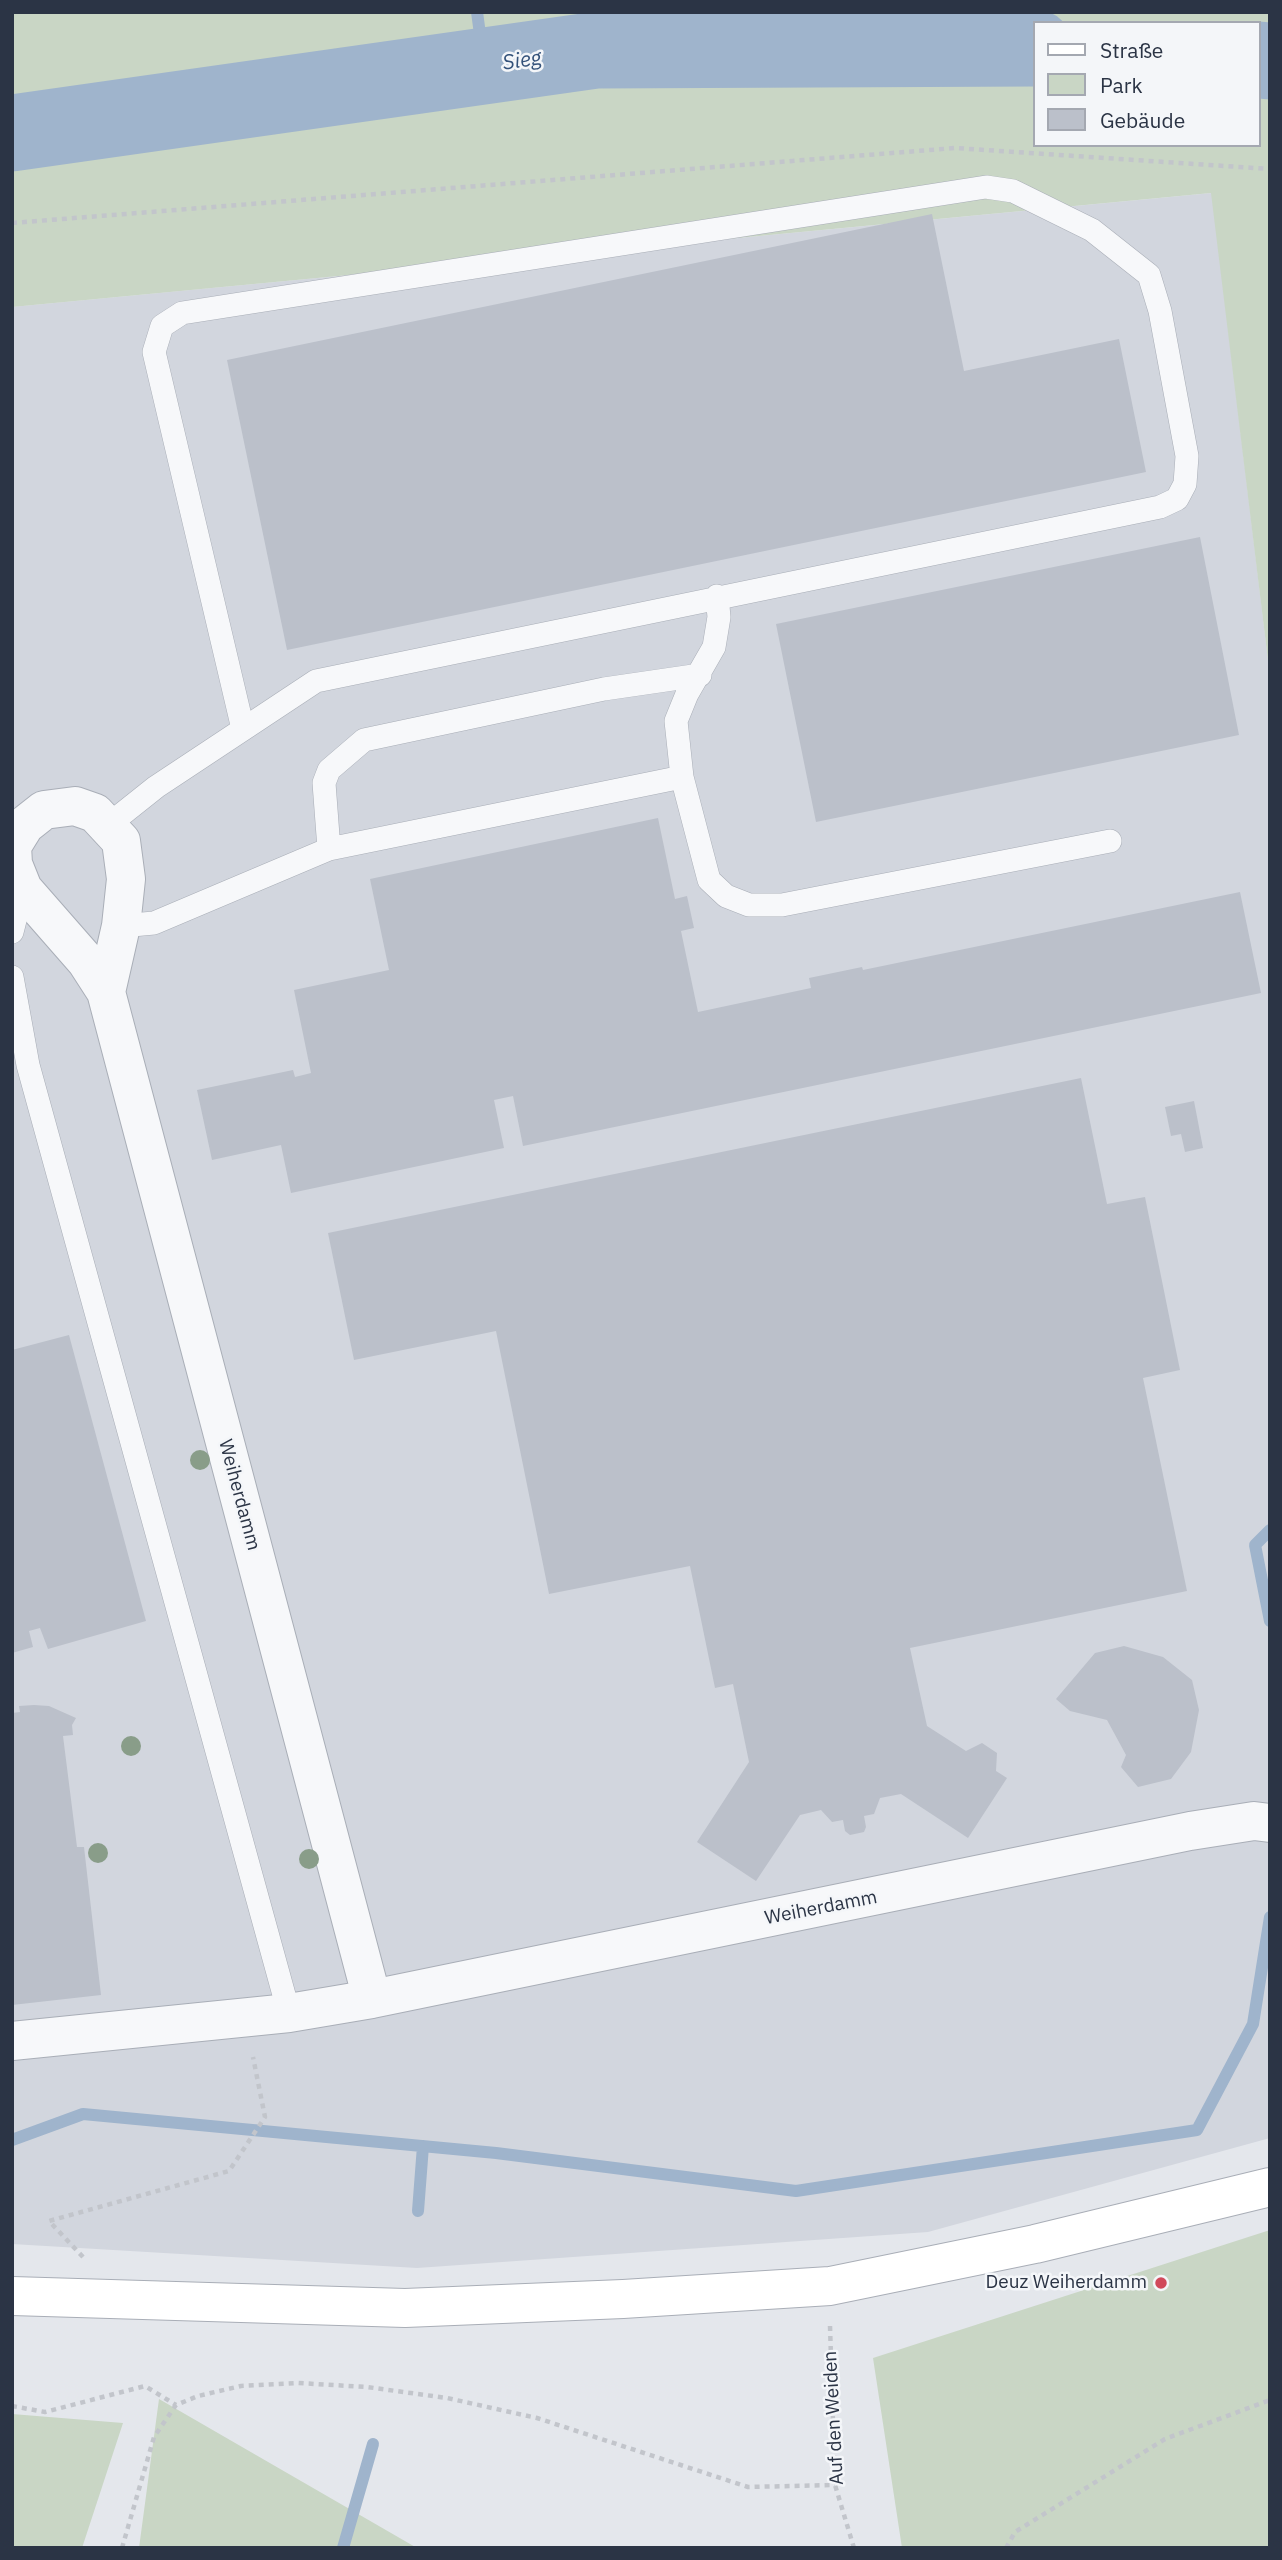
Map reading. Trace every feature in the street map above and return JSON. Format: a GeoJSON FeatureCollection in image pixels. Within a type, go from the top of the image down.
{"type":"FeatureCollection","features":[{"type":"Feature","properties":{"kind":"main road"},"geometry":{"type":"LineString","coordinates":[[12,2296],[85,2296],[405,2308],[623,2299],[830,2286],[1035,2244],[1270,2188]]}},
{"type":"Feature","properties":{"kind":"street","name":"Weiherdamm"},"geometry":{"type":"LineString","coordinates":[[106,992],[121,926],[126,880],[121,841],[95,813],[75,806],[44,810],[24,825],[12,846],[13,864],[23,889],[86,961],[106,992],[372,1999]]}},
{"type":"Feature","properties":{"kind":"street","name":"Weiherdamm"},"geometry":{"type":"LineString","coordinates":[[12,2041],[289,2013],[372,1999],[1190,1831],[1254,1821],[1270,1823]]}},
{"type":"Feature","properties":{"kind":"lane"},"geometry":{"type":"LineString","coordinates":[[107,826],[156,787],[316,681],[717,596],[1160,507],[1177,499],[1185,484],[1187,456],[1160,311],[1149,275],[1092,230],[1013,191],[986,187],[182,313],[162,326],[154,352],[243,729]]}},
{"type":"Feature","properties":{"kind":"lane"},"geometry":{"type":"LineString","coordinates":[[717,596],[719,617],[714,647],[687,694],[676,720],[682,776],[709,880],[726,896],[749,905],[782,905],[1110,841]]}},
{"type":"Feature","properties":{"kind":"lane"},"geometry":{"type":"LineString","coordinates":[[329,849],[324,783],[329,770],[365,740],[604,689],[700,675]]}},
{"type":"Feature","properties":{"kind":"lane"},"geometry":{"type":"LineString","coordinates":[[121,926],[154,923],[329,849],[682,776]]}},
{"type":"Feature","properties":{"kind":"lane"},"geometry":{"type":"LineString","coordinates":[[12,932],[23,889]]}},
{"type":"Feature","properties":{"kind":"lane"},"geometry":{"type":"LineString","coordinates":[[12,977],[35,1092],[289,2013]]}},
{"type":"Feature","properties":{"kind":"path"},"geometry":{"type":"LineString","coordinates":[[12,223],[955,148],[1270,169]]}},
{"type":"Feature","properties":{"kind":"path"},"geometry":{"type":"LineString","coordinates":[[85,2296],[85,2259],[49,2221],[229,2171],[265,2117],[245,2017]]}},
{"type":"Feature","properties":{"kind":"path","name":"Auf den Weiden"},"geometry":{"type":"LineString","coordinates":[[830,2286],[830,2380],[835,2485],[854,2548]]}},
{"type":"Feature","properties":{"kind":"path"},"geometry":{"type":"LineString","coordinates":[[122,2548],[154,2437],[176,2405],[198,2396],[241,2386],[298,2383],[367,2387],[447,2398],[537,2418],[748,2487],[835,2485]]}},
{"type":"Feature","properties":{"kind":"path"},"geometry":{"type":"LineString","coordinates":[[12,2406],[45,2412],[145,2386],[176,2405]]}},
{"type":"Feature","properties":{"kind":"path"},"geometry":{"type":"LineString","coordinates":[[1006,2548],[1016,2532],[1165,2439],[1270,2400]]}},
{"type":"Feature","properties":{"kind":"shaded area"},"geometry":{"type":"Polygon","coordinates":[[[1212,193],[1270,677],[1270,2138],[928,2232],[417,2268],[12,2244],[12,307],[1212,193]]]}},
{"type":"Feature","properties":{"kind":"green space"},"geometry":{"type":"Polygon","coordinates":[[[12,12],[1270,12],[1270,677],[1211,193],[12,307],[12,12]]]}},
{"type":"Feature","properties":{"kind":"green space"},"geometry":{"type":"Polygon","coordinates":[[[1270,2230],[1270,2548],[902,2548],[873,2358],[1270,2230]]]}},
{"type":"Feature","properties":{"kind":"green space"},"geometry":{"type":"Polygon","coordinates":[[[159,2399],[417,2548],[139,2548],[159,2399]]]}},
{"type":"Feature","properties":{"kind":"green space"},"geometry":{"type":"Polygon","coordinates":[[[12,2414],[123,2423],[82,2548],[12,2548],[12,2414]]]}},
{"type":"Feature","properties":{"kind":"building"},"geometry":{"type":"Polygon","coordinates":[[[932,214],[964,371],[1119,339],[1146,472],[287,650],[227,360],[932,214]]]}},
{"type":"Feature","properties":{"kind":"building"},"geometry":{"type":"Polygon","coordinates":[[[1200,537],[1239,735],[816,822],[776,624],[1200,537]]]}},
{"type":"Feature","properties":{"kind":"building"},"geometry":{"type":"Polygon","coordinates":[[[658,818],[675,899],[687,896],[694,928],[681,931],[698,1012],[811,988],[809,978],[862,967],[863,970],[1240,892],[1261,993],[523,1146],[513,1096],[494,1100],[504,1148],[291,1193],[281,1145],[212,1160],[197,1090],[293,1070],[295,1077],[311,1073],[294,990],[389,970],[370,879],[658,818]]]}},
{"type":"Feature","properties":{"kind":"building"},"geometry":{"type":"Polygon","coordinates":[[[1081,1078],[1107,1204],[1145,1197],[1180,1370],[1143,1378],[1187,1591],[910,1648],[927,1726],[966,1751],[982,1743],[997,1753],[996,1771],[1007,1778],[968,1838],[901,1794],[880,1798],[874,1814],[864,1816],[864,1832],[850,1835],[845,1831],[843,1820],[832,1822],[821,1810],[800,1815],[756,1881],[697,1842],[749,1762],[733,1684],[715,1688],[690,1566],[549,1594],[496,1331],[354,1360],[328,1233],[1081,1078]]]}},
{"type":"Feature","properties":{"kind":"building"},"geometry":{"type":"Polygon","coordinates":[[[1194,1101],[1203,1148],[1185,1152],[1181,1134],[1171,1136],[1165,1107],[1194,1101]]]}},
{"type":"Feature","properties":{"kind":"building"},"geometry":{"type":"Polygon","coordinates":[[[69,1335],[146,1621],[48,1649],[40,1628],[29,1631],[33,1647],[12,1653],[12,1350],[69,1335]]]}},
{"type":"Feature","properties":{"kind":"building"},"geometry":{"type":"Polygon","coordinates":[[[1124,1646],[1163,1657],[1192,1680],[1199,1710],[1191,1752],[1171,1779],[1138,1787],[1121,1767],[1126,1755],[1107,1720],[1070,1711],[1056,1699],[1095,1653],[1124,1646]]]}},
{"type":"Feature","properties":{"kind":"building"},"geometry":{"type":"Polygon","coordinates":[[[19,1706],[49,1706],[76,1718],[72,1725],[73,1735],[63,1736],[77,1847],[84,1847],[101,1995],[12,2005],[12,1713],[20,1712],[19,1706]]]}},
{"type":"Feature","properties":{"kind":"waterway"},"geometry":{"type":"LineString","coordinates":[[477,12],[484,64]]}},
{"type":"Feature","properties":{"kind":"waterway","name":"Sieg"},"geometry":{"type":"LineString","coordinates":[[12,133],[597,50],[1034,48]]}},
{"type":"Feature","properties":{"kind":"waterway","name":"Sieg"},"geometry":{"type":"LineString","coordinates":[[1261,60],[1270,61]]}},
{"type":"Feature","properties":{"kind":"waterway"},"geometry":{"type":"LineString","coordinates":[[1270,1530],[1255,1545],[1270,1621]]}},
{"type":"Feature","properties":{"kind":"waterway"},"geometry":{"type":"LineString","coordinates":[[12,2140],[83,2114],[496,2153],[796,2191],[1197,2130],[1253,2024],[1270,1917]]}},
{"type":"Feature","properties":{"kind":"waterway"},"geometry":{"type":"LineString","coordinates":[[418,2211],[423,2146]]}},
{"type":"Feature","properties":{"kind":"waterway"},"geometry":{"type":"LineString","coordinates":[[343,2548],[373,2444]]}},
{"type":"Feature","properties":{"kind":"place","name":"Deuz Weiherdamm"},"geometry":{"type":"Point","coordinates":[1161,2283]}}]}
